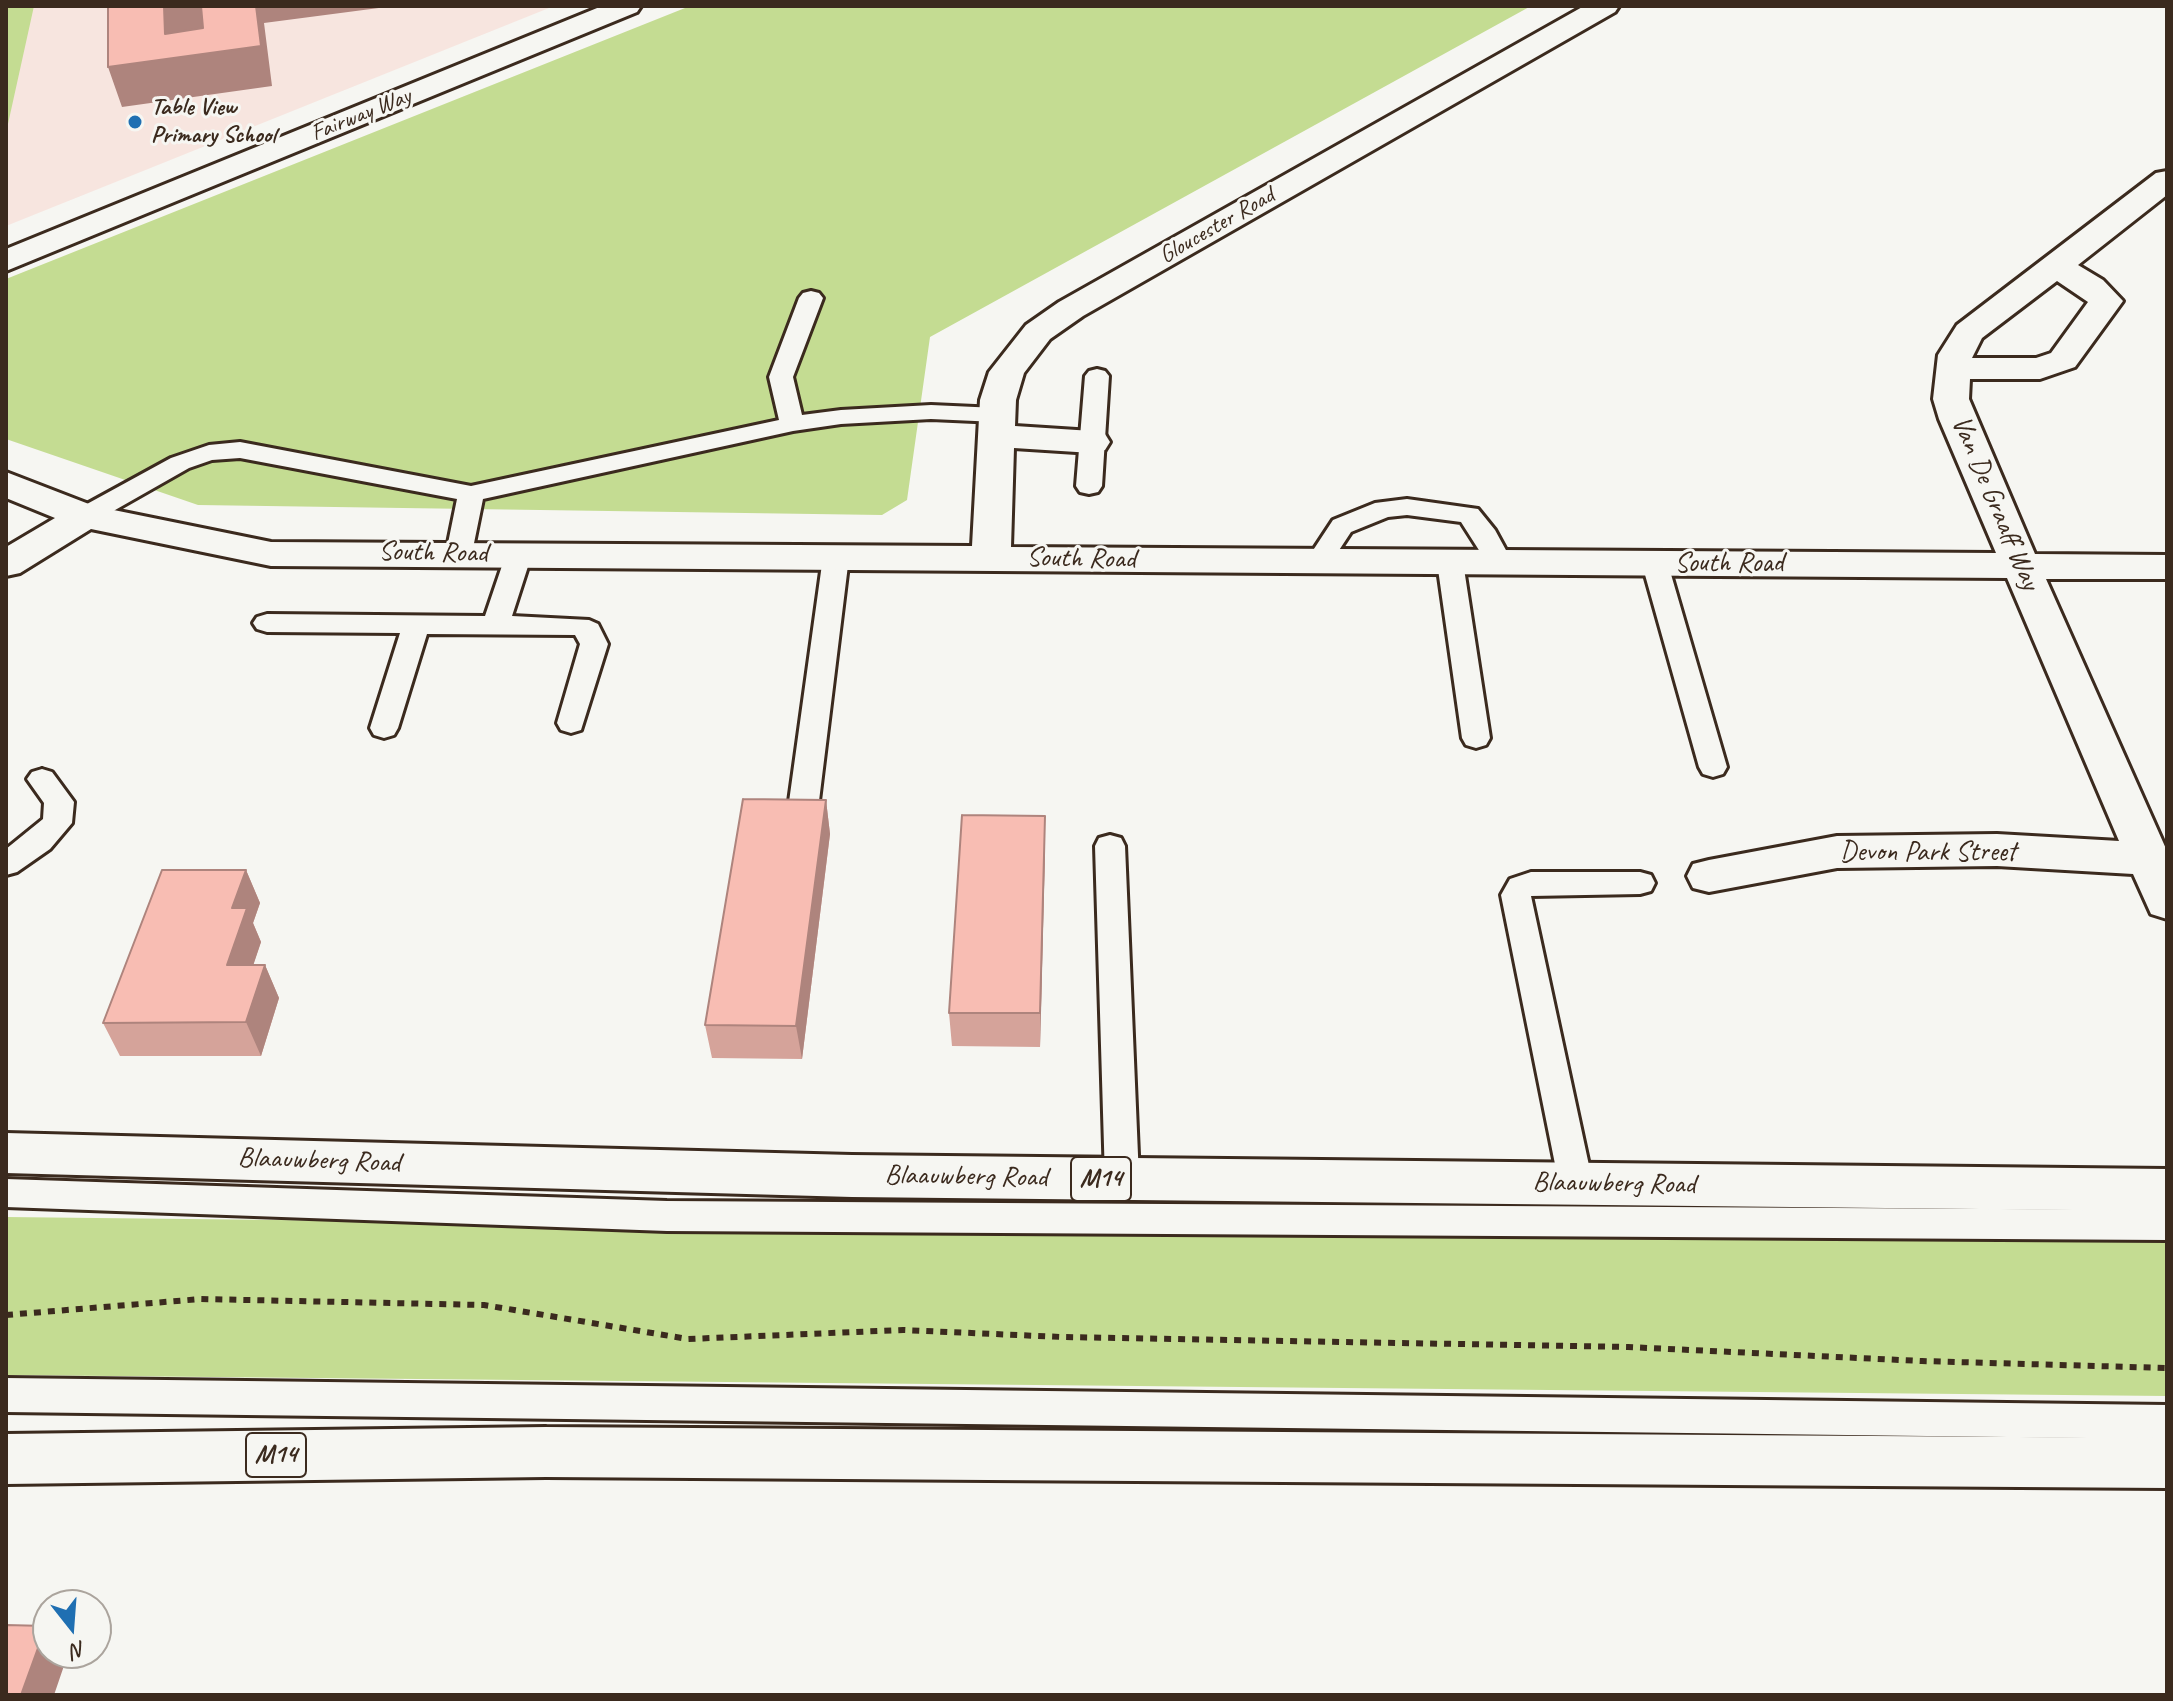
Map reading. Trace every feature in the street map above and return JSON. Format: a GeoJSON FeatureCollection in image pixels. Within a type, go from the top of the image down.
{"type":"FeatureCollection","features":[{"type":"Feature","properties":{"kind":"street","name":"Fairway Way"},"geometry":{"type":"LineString","coordinates":[[6,261],[627,6]]}},
{"type":"Feature","properties":{"kind":"street","name":"Gloucester Road"},"geometry":{"type":"LineString","coordinates":[[991,558],[998,400],[1007,372],[1038,332],[1071,309],[1605,6]]}},
{"type":"Feature","properties":{"kind":"street","name":"Van De Graaff Way"},"geometry":{"type":"LineString","coordinates":[[2167,180],[1969,332],[1955,355],[1951,399],[2167,902]]}},
{"type":"Feature","properties":{"kind":"street"},"geometry":{"type":"LineString","coordinates":[[1953,369],[2040,368],[2063,360],[2106,301],[2091,287],[2055,265]]}},
{"type":"Feature","properties":{"kind":"street"},"geometry":{"type":"LineString","coordinates":[[997,425],[1092,442]]}},
{"type":"Feature","properties":{"kind":"street","name":"South Road"},"geometry":{"type":"LineString","coordinates":[[6,484],[85,516],[271,554],[2167,567]]}},
{"type":"Feature","properties":{"kind":"street"},"geometry":{"type":"LineString","coordinates":[[6,564],[85,516]]}},
{"type":"Feature","properties":{"kind":"street","name":"Devon Park Street"},"geometry":{"type":"LineString","coordinates":[[1709,876],[1837,852],[1997,850],[2149,859]]}},
{"type":"Feature","properties":{"kind":"street","name":"Blaauwberg Road"},"geometry":{"type":"LineString","coordinates":[[6,1153],[852,1176],[2167,1190]]}},
{"type":"Feature","properties":{"kind":"street","name":"M14"},"geometry":{"type":"LineString","coordinates":[[6,1459],[546,1452],[2167,1463]]}},
{"type":"Feature","properties":{"kind":"lane"},"geometry":{"type":"LineString","coordinates":[[793,424],[782,391],[781,377],[811,298]]}},
{"type":"Feature","properties":{"kind":"lane"},"geometry":{"type":"LineString","coordinates":[[1089,486],[1097,376]]}},
{"type":"Feature","properties":{"kind":"lane"},"geometry":{"type":"LineString","coordinates":[[85,516],[180,463],[209,453],[240,450],[471,494],[793,424],[841,417],[931,412],[997,425]]}},
{"type":"Feature","properties":{"kind":"lane"},"geometry":{"type":"LineString","coordinates":[[459,553],[471,494]]}},
{"type":"Feature","properties":{"kind":"lane"},"geometry":{"type":"LineString","coordinates":[[1319,561],[1342,526],[1384,509],[1407,507],[1469,515],[1482,530],[1500,563]]}},
{"type":"Feature","properties":{"kind":"lane"},"geometry":{"type":"LineString","coordinates":[[496,625],[519,554]]}},
{"type":"Feature","properties":{"kind":"lane"},"geometry":{"type":"LineString","coordinates":[[803,809],[836,557]]}},
{"type":"Feature","properties":{"kind":"lane"},"geometry":{"type":"LineString","coordinates":[[1450,562],[1476,738]]}},
{"type":"Feature","properties":{"kind":"lane"},"geometry":{"type":"LineString","coordinates":[[1655,564],[1713,767]]}},
{"type":"Feature","properties":{"kind":"lane"},"geometry":{"type":"LineString","coordinates":[[267,623],[579,626],[588,630],[594,644],[571,723]]}},
{"type":"Feature","properties":{"kind":"lane"},"geometry":{"type":"LineString","coordinates":[[384,728],[416,624]]}},
{"type":"Feature","properties":{"kind":"lane"},"geometry":{"type":"LineString","coordinates":[[6,864],[39,841],[57,823],[59,802],[42,779]]}},
{"type":"Feature","properties":{"kind":"lane"},"geometry":{"type":"LineString","coordinates":[[1110,846],[1122,1179]]}},
{"type":"Feature","properties":{"kind":"lane"},"geometry":{"type":"LineString","coordinates":[[1576,1184],[1516,895],[1521,887],[1531,883],[1640,883]]}},
{"type":"Feature","properties":{"kind":"lane"},"geometry":{"type":"LineString","coordinates":[[6,1193],[667,1216],[2167,1225]]}},
{"type":"Feature","properties":{"kind":"lane"},"geometry":{"type":"LineString","coordinates":[[6,1395],[2167,1422]]}},
{"type":"Feature","properties":{"kind":"path"},"geometry":{"type":"LineString","coordinates":[[6,1315],[201,1299],[484,1305],[688,1339],[903,1330],[1078,1337],[1628,1347],[1922,1361],[2167,1368]]}},
{"type":"Feature","properties":{"kind":"shaded area","name":"Table View Primary School"},"geometry":{"type":"Polygon","coordinates":[[[6,6],[554,6],[6,226],[6,6]]]}},
{"type":"Feature","properties":{"kind":"green space"},"geometry":{"type":"Polygon","coordinates":[[[6,6],[34,6],[6,133],[6,6]]]}},
{"type":"Feature","properties":{"kind":"green space"},"geometry":{"type":"Polygon","coordinates":[[[690,6],[1531,6],[930,337],[907,500],[882,515],[198,505],[6,439],[6,279],[690,6]]]}},
{"type":"Feature","properties":{"kind":"green space"},"geometry":{"type":"Polygon","coordinates":[[[6,1217],[2167,1241],[2167,1396],[6,1375],[6,1217]]]}},
{"type":"Feature","properties":{"kind":"building"},"geometry":{"type":"Polygon","coordinates":[[[164,6],[165,34],[203,28],[201,6],[256,6],[261,46],[108,67],[108,7],[164,6]]]}},
{"type":"Feature","properties":{"kind":"building"},"geometry":{"type":"Polygon","coordinates":[[[743,799],[826,800],[796,1026],[705,1025],[743,799]]]}},
{"type":"Feature","properties":{"kind":"building"},"geometry":{"type":"Polygon","coordinates":[[[962,815],[1045,816],[1040,1013],[949,1013],[962,815]]]}},
{"type":"Feature","properties":{"kind":"building"},"geometry":{"type":"Polygon","coordinates":[[[162,870],[246,870],[232,908],[247,908],[227,965],[265,965],[246,1022],[103,1023],[162,870]]]}},
{"type":"Feature","properties":{"kind":"building"},"geometry":{"type":"Polygon","coordinates":[[[6,1625],[32,1626],[32,1665],[21,1695],[6,1695],[6,1625]]]}},
{"type":"Feature","properties":{"kind":"place","name":"Table View Primary School"},"geometry":{"type":"Point","coordinates":[135,122]}}]}
